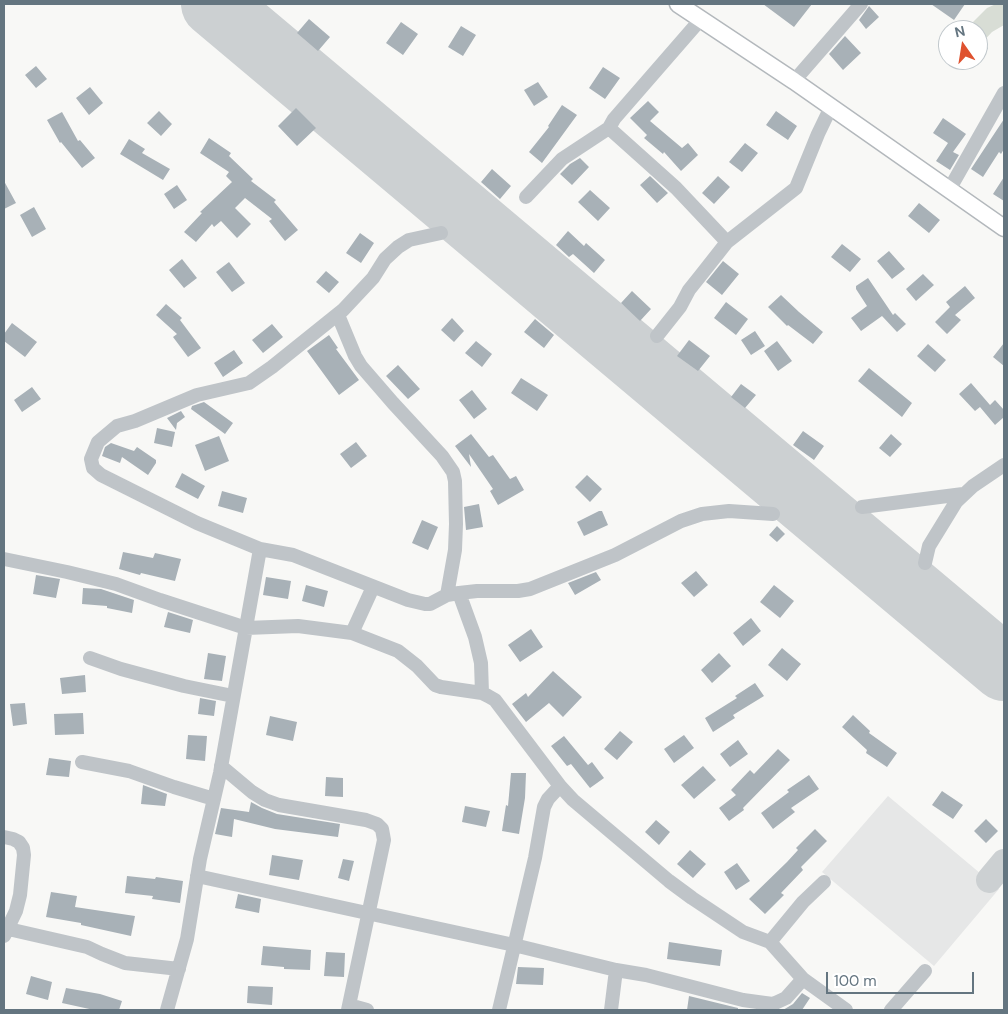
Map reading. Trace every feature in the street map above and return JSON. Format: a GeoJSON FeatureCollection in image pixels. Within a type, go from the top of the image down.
{"type":"FeatureCollection","features":[{"type":"Feature","properties":{"kind":"main road"},"geometry":{"type":"LineString","coordinates":[[678,4],[794,81],[1004,228]]}},
{"type":"Feature","properties":{"kind":"street"},"geometry":{"type":"LineString","coordinates":[[794,81],[861,4]]}},
{"type":"Feature","properties":{"kind":"street"},"geometry":{"type":"LineString","coordinates":[[526,197],[562,159],[608,128],[701,19]]}},
{"type":"Feature","properties":{"kind":"street"},"geometry":{"type":"LineString","coordinates":[[949,190],[1004,93]]}},
{"type":"Feature","properties":{"kind":"street"},"geometry":{"type":"LineString","coordinates":[[657,336],[680,307],[700,275],[727,242],[796,188],[831,107]]}},
{"type":"Feature","properties":{"kind":"street"},"geometry":{"type":"LineString","coordinates":[[608,128],[676,188],[727,242]]}},
{"type":"Feature","properties":{"kind":"street"},"geometry":{"type":"LineString","coordinates":[[441,233],[409,240],[398,247],[385,259],[373,278],[338,315],[249,383],[197,395],[135,421],[117,426],[98,442],[91,459],[93,468],[101,475],[197,523],[260,549],[293,555],[419,604],[430,604],[453,594],[530,589],[615,555],[681,521],[702,514],[729,510],[773,514]]}},
{"type":"Feature","properties":{"kind":"street"},"geometry":{"type":"LineString","coordinates":[[338,315],[355,356],[362,366],[442,456],[453,472],[456,524],[453,594],[474,637],[480,663],[482,693]]}},
{"type":"Feature","properties":{"kind":"street"},"geometry":{"type":"LineString","coordinates":[[925,563],[929,546],[963,494],[1004,465]]}},
{"type":"Feature","properties":{"kind":"street"},"geometry":{"type":"LineString","coordinates":[[862,507],[963,494]]}},
{"type":"Feature","properties":{"kind":"street"},"geometry":{"type":"LineString","coordinates":[[167,1010],[187,939],[203,843],[221,766],[260,549]]}},
{"type":"Feature","properties":{"kind":"street"},"geometry":{"type":"LineString","coordinates":[[4,559],[116,584],[246,628],[298,626],[352,633],[398,651],[417,666],[435,685],[482,693],[495,700],[560,786],[573,800],[669,881],[743,932],[770,942],[803,979],[846,1010]]}},
{"type":"Feature","properties":{"kind":"street"},"geometry":{"type":"LineString","coordinates":[[352,633],[373,587]]}},
{"type":"Feature","properties":{"kind":"street"},"geometry":{"type":"LineString","coordinates":[[90,658],[121,669],[184,686],[233,696]]}},
{"type":"Feature","properties":{"kind":"street"},"geometry":{"type":"LineString","coordinates":[[82,762],[129,771],[214,799]]}},
{"type":"Feature","properties":{"kind":"street"},"geometry":{"type":"LineString","coordinates":[[221,766],[252,792],[265,800],[280,805],[366,820],[377,824],[382,829],[384,840],[348,1008],[367,1010]]}},
{"type":"Feature","properties":{"kind":"street"},"geometry":{"type":"LineString","coordinates":[[499,1010],[535,858],[544,807],[548,799],[560,786]]}},
{"type":"Feature","properties":{"kind":"street"},"geometry":{"type":"LineString","coordinates":[[4,837],[19,842],[23,848],[24,855],[20,895],[16,911],[5,931],[87,947],[125,963],[180,969]]}},
{"type":"Feature","properties":{"kind":"street"},"geometry":{"type":"LineString","coordinates":[[197,876],[514,945],[616,970],[646,975],[743,1000],[774,1004],[786,998],[803,979]]}},
{"type":"Feature","properties":{"kind":"street"},"geometry":{"type":"LineString","coordinates":[[770,942],[803,902],[824,882]]}},
{"type":"Feature","properties":{"kind":"street"},"geometry":{"type":"LineString","coordinates":[[611,1010],[616,970]]}},
{"type":"Feature","properties":{"kind":"street"},"geometry":{"type":"LineString","coordinates":[[891,1010],[925,971]]}},
{"type":"Feature","properties":{"kind":"shaded area"},"geometry":{"type":"Polygon","coordinates":[[[996,4],[1004,4],[1004,25],[988,36],[988,20],[975,20],[987,8],[996,4]]]}},
{"type":"Feature","properties":{"kind":"shaded area"},"geometry":{"type":"Polygon","coordinates":[[[888,796],[999,889],[934,966],[822,872],[888,796]]]}},
{"type":"Feature","properties":{"kind":"building"},"geometry":{"type":"Polygon","coordinates":[[[763,4],[812,4],[794,27],[763,4]]]}},
{"type":"Feature","properties":{"kind":"building"},"geometry":{"type":"Polygon","coordinates":[[[931,4],[965,4],[954,20],[931,4]]]}},
{"type":"Feature","properties":{"kind":"building"},"geometry":{"type":"Polygon","coordinates":[[[869,6],[879,17],[866,29],[859,20],[869,6]]]}},
{"type":"Feature","properties":{"kind":"building"},"geometry":{"type":"Polygon","coordinates":[[[309,19],[330,37],[318,51],[297,33],[309,19]]]}},
{"type":"Feature","properties":{"kind":"building"},"geometry":{"type":"Polygon","coordinates":[[[401,22],[418,34],[403,55],[386,43],[401,22]]]}},
{"type":"Feature","properties":{"kind":"building"},"geometry":{"type":"Polygon","coordinates":[[[461,26],[476,35],[463,56],[448,47],[461,26]]]}},
{"type":"Feature","properties":{"kind":"building"},"geometry":{"type":"Polygon","coordinates":[[[845,36],[861,53],[843,70],[829,54],[845,36]]]}},
{"type":"Feature","properties":{"kind":"building"},"geometry":{"type":"Polygon","coordinates":[[[36,66],[47,79],[36,88],[25,75],[36,66]]]}},
{"type":"Feature","properties":{"kind":"building"},"geometry":{"type":"Polygon","coordinates":[[[603,67],[620,78],[605,99],[589,88],[603,67]]]}},
{"type":"Feature","properties":{"kind":"building"},"geometry":{"type":"Polygon","coordinates":[[[538,82],[548,97],[534,106],[524,90],[538,82]]]}},
{"type":"Feature","properties":{"kind":"building"},"geometry":{"type":"Polygon","coordinates":[[[90,87],[103,103],[89,115],[76,98],[90,87]]]}},
{"type":"Feature","properties":{"kind":"building"},"geometry":{"type":"Polygon","coordinates":[[[648,101],[659,112],[650,121],[682,148],[688,143],[698,155],[681,171],[664,152],[663,154],[644,138],[647,135],[630,118],[648,101]]]}},
{"type":"Feature","properties":{"kind":"building"},"geometry":{"type":"Polygon","coordinates":[[[562,105],[577,115],[542,163],[529,152],[549,127],[562,105]]]}},
{"type":"Feature","properties":{"kind":"building"},"geometry":{"type":"Polygon","coordinates":[[[296,108],[316,128],[297,146],[278,126],[296,108]]]}},
{"type":"Feature","properties":{"kind":"building"},"geometry":{"type":"Polygon","coordinates":[[[159,111],[172,124],[161,136],[147,123],[159,111]]]}},
{"type":"Feature","properties":{"kind":"building"},"geometry":{"type":"Polygon","coordinates":[[[776,111],[797,126],[788,140],[766,125],[776,111]]]}},
{"type":"Feature","properties":{"kind":"building"},"geometry":{"type":"Polygon","coordinates":[[[62,112],[78,141],[80,140],[95,158],[82,168],[60,143],[47,120],[62,112]]]}},
{"type":"Feature","properties":{"kind":"building"},"geometry":{"type":"Polygon","coordinates":[[[943,118],[966,134],[953,152],[959,155],[950,170],[936,161],[948,143],[933,133],[943,118]]]}},
{"type":"Feature","properties":{"kind":"building"},"geometry":{"type":"Polygon","coordinates":[[[1004,119],[1004,149],[1001,154],[999,152],[983,177],[971,169],[1004,119]]]}},
{"type":"Feature","properties":{"kind":"building"},"geometry":{"type":"Polygon","coordinates":[[[209,138],[231,153],[229,156],[253,179],[251,181],[276,200],[274,202],[298,230],[285,241],[269,221],[272,219],[245,198],[235,208],[251,224],[237,238],[221,221],[214,227],[212,224],[196,242],[184,232],[202,213],[200,212],[232,182],[226,176],[229,172],[200,153],[209,138]]]}},
{"type":"Feature","properties":{"kind":"building"},"geometry":{"type":"Polygon","coordinates":[[[129,139],[145,149],[142,153],[170,169],[163,180],[120,154],[129,139]]]}},
{"type":"Feature","properties":{"kind":"building"},"geometry":{"type":"Polygon","coordinates":[[[745,143],[758,153],[742,172],[729,162],[745,143]]]}},
{"type":"Feature","properties":{"kind":"building"},"geometry":{"type":"Polygon","coordinates":[[[580,158],[589,167],[572,185],[560,174],[570,164],[580,158]]]}},
{"type":"Feature","properties":{"kind":"building"},"geometry":{"type":"Polygon","coordinates":[[[492,169],[511,186],[500,199],[481,182],[492,169]]]}},
{"type":"Feature","properties":{"kind":"building"},"geometry":{"type":"Polygon","coordinates":[[[650,176],[668,193],[657,203],[640,185],[650,176]]]}},
{"type":"Feature","properties":{"kind":"building"},"geometry":{"type":"Polygon","coordinates":[[[718,176],[730,187],[714,204],[702,193],[718,176]]]}},
{"type":"Feature","properties":{"kind":"building"},"geometry":{"type":"Polygon","coordinates":[[[1004,177],[1004,201],[993,194],[1004,177]]]}},
{"type":"Feature","properties":{"kind":"building"},"geometry":{"type":"Polygon","coordinates":[[[4,181],[16,203],[4,209],[4,181]]]}},
{"type":"Feature","properties":{"kind":"building"},"geometry":{"type":"Polygon","coordinates":[[[177,185],[187,200],[174,209],[164,194],[177,185]]]}},
{"type":"Feature","properties":{"kind":"building"},"geometry":{"type":"Polygon","coordinates":[[[590,190],[610,208],[598,221],[578,202],[590,190]]]}},
{"type":"Feature","properties":{"kind":"building"},"geometry":{"type":"Polygon","coordinates":[[[919,203],[940,220],[929,233],[908,216],[919,203]]]}},
{"type":"Feature","properties":{"kind":"building"},"geometry":{"type":"Polygon","coordinates":[[[34,207],[46,229],[32,237],[20,215],[34,207]]]}},
{"type":"Feature","properties":{"kind":"building"},"geometry":{"type":"Polygon","coordinates":[[[568,231],[584,246],[586,243],[605,260],[594,273],[573,254],[569,257],[556,245],[568,231]]]}},
{"type":"Feature","properties":{"kind":"building"},"geometry":{"type":"Polygon","coordinates":[[[360,233],[374,243],[361,263],[346,253],[360,233]]]}},
{"type":"Feature","properties":{"kind":"building"},"geometry":{"type":"Polygon","coordinates":[[[842,244],[861,259],[850,272],[831,257],[842,244]]]}},
{"type":"Feature","properties":{"kind":"building"},"geometry":{"type":"Polygon","coordinates":[[[889,251],[905,269],[892,279],[877,261],[889,251]]]}},
{"type":"Feature","properties":{"kind":"building"},"geometry":{"type":"Polygon","coordinates":[[[182,259],[197,278],[184,288],[169,270],[182,259]]]}},
{"type":"Feature","properties":{"kind":"building"},"geometry":{"type":"Polygon","coordinates":[[[723,261],[739,274],[722,295],[706,282],[723,261]]]}},
{"type":"Feature","properties":{"kind":"building"},"geometry":{"type":"Polygon","coordinates":[[[229,262],[245,283],[232,292],[216,272],[229,262]]]}},
{"type":"Feature","properties":{"kind":"building"},"geometry":{"type":"Polygon","coordinates":[[[326,271],[339,282],[329,293],[316,282],[326,271]]]}},
{"type":"Feature","properties":{"kind":"building"},"geometry":{"type":"Polygon","coordinates":[[[923,274],[934,285],[916,301],[906,289],[923,274]]]}},
{"type":"Feature","properties":{"kind":"building"},"geometry":{"type":"Polygon","coordinates":[[[868,278],[893,315],[895,313],[906,324],[897,332],[882,316],[861,331],[851,318],[867,306],[856,286],[868,278]]]}},
{"type":"Feature","properties":{"kind":"building"},"geometry":{"type":"Polygon","coordinates":[[[965,286],[975,298],[955,315],[961,320],[947,334],[935,322],[950,307],[946,302],[965,286]]]}},
{"type":"Feature","properties":{"kind":"building"},"geometry":{"type":"Polygon","coordinates":[[[632,291],[651,309],[640,321],[621,303],[632,291]]]}},
{"type":"Feature","properties":{"kind":"building"},"geometry":{"type":"Polygon","coordinates":[[[781,295],[823,332],[813,344],[787,326],[768,307],[781,295]]]}},
{"type":"Feature","properties":{"kind":"building"},"geometry":{"type":"Polygon","coordinates":[[[726,302],[748,319],[736,335],[714,318],[726,302]]]}},
{"type":"Feature","properties":{"kind":"building"},"geometry":{"type":"Polygon","coordinates":[[[166,304],[182,318],[180,320],[201,348],[188,357],[173,337],[177,334],[156,315],[166,304]]]}},
{"type":"Feature","properties":{"kind":"building"},"geometry":{"type":"Polygon","coordinates":[[[452,318],[464,331],[454,342],[441,330],[452,318]]]}},
{"type":"Feature","properties":{"kind":"building"},"geometry":{"type":"Polygon","coordinates":[[[535,319],[554,335],[544,348],[524,332],[535,319]]]}},
{"type":"Feature","properties":{"kind":"building"},"geometry":{"type":"Polygon","coordinates":[[[12,323],[37,342],[25,357],[4,341],[4,334],[12,323]]]}},
{"type":"Feature","properties":{"kind":"building"},"geometry":{"type":"Polygon","coordinates":[[[272,324],[283,337],[263,353],[252,340],[272,324]]]}},
{"type":"Feature","properties":{"kind":"building"},"geometry":{"type":"Polygon","coordinates":[[[755,331],[765,346],[751,355],[741,340],[755,331]]]}},
{"type":"Feature","properties":{"kind":"building"},"geometry":{"type":"Polygon","coordinates":[[[329,335],[338,348],[336,349],[359,380],[339,395],[307,351],[329,335]]]}},
{"type":"Feature","properties":{"kind":"building"},"geometry":{"type":"Polygon","coordinates":[[[689,340],[710,356],[698,371],[677,356],[689,340]]]}},
{"type":"Feature","properties":{"kind":"building"},"geometry":{"type":"Polygon","coordinates":[[[476,341],[492,354],[482,367],[465,353],[476,341]]]}},
{"type":"Feature","properties":{"kind":"building"},"geometry":{"type":"Polygon","coordinates":[[[777,341],[792,361],[778,371],[764,351],[777,341]]]}},
{"type":"Feature","properties":{"kind":"building"},"geometry":{"type":"Polygon","coordinates":[[[1004,343],[1004,366],[993,357],[1004,343]]]}},
{"type":"Feature","properties":{"kind":"building"},"geometry":{"type":"Polygon","coordinates":[[[928,344],[946,360],[935,372],[917,356],[928,344]]]}},
{"type":"Feature","properties":{"kind":"building"},"geometry":{"type":"Polygon","coordinates":[[[234,350],[243,363],[223,377],[214,363],[234,350]]]}},
{"type":"Feature","properties":{"kind":"building"},"geometry":{"type":"Polygon","coordinates":[[[398,365],[420,389],[408,399],[386,376],[398,365]]]}},
{"type":"Feature","properties":{"kind":"building"},"geometry":{"type":"Polygon","coordinates":[[[869,368],[912,403],[902,417],[858,381],[869,368]]]}},
{"type":"Feature","properties":{"kind":"building"},"geometry":{"type":"Polygon","coordinates":[[[521,378],[548,395],[537,411],[511,393],[521,378]]]}},
{"type":"Feature","properties":{"kind":"building"},"geometry":{"type":"Polygon","coordinates":[[[971,383],[990,405],[995,400],[1004,410],[1004,417],[995,425],[980,407],[975,411],[959,394],[971,383]]]}},
{"type":"Feature","properties":{"kind":"building"},"geometry":{"type":"Polygon","coordinates":[[[741,384],[756,395],[745,408],[731,397],[741,384]]]}},
{"type":"Feature","properties":{"kind":"building"},"geometry":{"type":"Polygon","coordinates":[[[32,387],[41,399],[22,412],[14,400],[32,387]]]}},
{"type":"Feature","properties":{"kind":"building"},"geometry":{"type":"Polygon","coordinates":[[[472,390],[487,409],[474,419],[459,400],[472,390]]]}},
{"type":"Feature","properties":{"kind":"building"},"geometry":{"type":"Polygon","coordinates":[[[204,402],[233,423],[225,434],[191,409],[192,406],[204,402]]]}},
{"type":"Feature","properties":{"kind":"building"},"geometry":{"type":"Polygon","coordinates":[[[181,411],[185,417],[177,423],[176,430],[167,418],[181,411]]]}},
{"type":"Feature","properties":{"kind":"building"},"geometry":{"type":"Polygon","coordinates":[[[157,428],[175,432],[172,447],[154,443],[157,428]]]}},
{"type":"Feature","properties":{"kind":"building"},"geometry":{"type":"Polygon","coordinates":[[[803,431],[824,446],[814,460],[793,445],[803,431]]]}},
{"type":"Feature","properties":{"kind":"building"},"geometry":{"type":"Polygon","coordinates":[[[471,434],[489,457],[493,455],[510,479],[516,476],[524,490],[498,505],[490,491],[493,489],[469,454],[471,467],[455,446],[471,434]]]}},
{"type":"Feature","properties":{"kind":"building"},"geometry":{"type":"Polygon","coordinates":[[[891,434],[902,444],[890,457],[879,448],[891,434]]]}},
{"type":"Feature","properties":{"kind":"building"},"geometry":{"type":"Polygon","coordinates":[[[219,436],[229,461],[205,471],[195,445],[219,436]]]}},
{"type":"Feature","properties":{"kind":"building"},"geometry":{"type":"Polygon","coordinates":[[[356,442],[367,456],[351,468],[340,454],[356,442]]]}},
{"type":"Feature","properties":{"kind":"building"},"geometry":{"type":"Polygon","coordinates":[[[111,443],[134,451],[137,447],[156,460],[156,463],[148,475],[122,457],[120,463],[102,456],[105,447],[111,443]]]}},
{"type":"Feature","properties":{"kind":"building"},"geometry":{"type":"Polygon","coordinates":[[[182,473],[205,486],[198,499],[175,487],[182,473]]]}},
{"type":"Feature","properties":{"kind":"building"},"geometry":{"type":"Polygon","coordinates":[[[587,475],[602,489],[590,502],[575,487],[587,475]]]}},
{"type":"Feature","properties":{"kind":"building"},"geometry":{"type":"Polygon","coordinates":[[[222,491],[247,498],[243,513],[218,506],[222,491]]]}},
{"type":"Feature","properties":{"kind":"building"},"geometry":{"type":"Polygon","coordinates":[[[479,504],[483,527],[466,530],[464,507],[479,504]]]}},
{"type":"Feature","properties":{"kind":"building"},"geometry":{"type":"Polygon","coordinates":[[[602,511],[608,525],[584,536],[577,522],[602,511]]]}},
{"type":"Feature","properties":{"kind":"building"},"geometry":{"type":"Polygon","coordinates":[[[422,520],[438,527],[428,550],[412,543],[422,520]]]}},
{"type":"Feature","properties":{"kind":"building"},"geometry":{"type":"Polygon","coordinates":[[[777,526],[785,534],[777,542],[769,535],[777,526]]]}},
{"type":"Feature","properties":{"kind":"building"},"geometry":{"type":"Polygon","coordinates":[[[123,552],[153,558],[155,553],[181,559],[175,581],[119,569],[123,552]]]}},
{"type":"Feature","properties":{"kind":"building"},"geometry":{"type":"Polygon","coordinates":[[[696,571],[708,585],[694,597],[681,583],[696,571]]]}},
{"type":"Feature","properties":{"kind":"building"},"geometry":{"type":"Polygon","coordinates":[[[596,572],[601,580],[575,595],[568,583],[596,572]]]}},
{"type":"Feature","properties":{"kind":"building"},"geometry":{"type":"Polygon","coordinates":[[[36,575],[60,579],[56,598],[33,594],[36,575]]]}},
{"type":"Feature","properties":{"kind":"building"},"geometry":{"type":"Polygon","coordinates":[[[266,577],[291,581],[288,599],[263,595],[266,577]]]}},
{"type":"Feature","properties":{"kind":"building"},"geometry":{"type":"Polygon","coordinates":[[[306,585],[328,591],[324,607],[302,601],[306,585]]]}},
{"type":"Feature","properties":{"kind":"building"},"geometry":{"type":"Polygon","coordinates":[[[774,585],[794,601],[780,618],[760,602],[774,585]]]}},
{"type":"Feature","properties":{"kind":"building"},"geometry":{"type":"Polygon","coordinates":[[[83,588],[101,589],[134,600],[132,613],[107,608],[107,606],[82,604],[83,588]]]}},
{"type":"Feature","properties":{"kind":"building"},"geometry":{"type":"Polygon","coordinates":[[[168,612],[193,620],[190,633],[164,627],[168,612]]]}},
{"type":"Feature","properties":{"kind":"building"},"geometry":{"type":"Polygon","coordinates":[[[751,618],[761,631],[743,646],[733,633],[751,618]]]}},
{"type":"Feature","properties":{"kind":"building"},"geometry":{"type":"Polygon","coordinates":[[[531,629],[543,647],[520,662],[508,645],[531,629]]]}},
{"type":"Feature","properties":{"kind":"building"},"geometry":{"type":"Polygon","coordinates":[[[782,648],[801,664],[787,681],[768,665],[782,648]]]}},
{"type":"Feature","properties":{"kind":"building"},"geometry":{"type":"Polygon","coordinates":[[[208,653],[226,656],[222,681],[204,679],[208,653]]]}},
{"type":"Feature","properties":{"kind":"building"},"geometry":{"type":"Polygon","coordinates":[[[719,653],[731,666],[712,683],[701,670],[719,653]]]}},
{"type":"Feature","properties":{"kind":"building"},"geometry":{"type":"Polygon","coordinates":[[[553,671],[582,697],[563,717],[549,703],[526,722],[512,704],[526,693],[528,697],[553,671]]]}},
{"type":"Feature","properties":{"kind":"building"},"geometry":{"type":"Polygon","coordinates":[[[85,675],[86,692],[62,694],[60,678],[85,675]]]}},
{"type":"Feature","properties":{"kind":"building"},"geometry":{"type":"Polygon","coordinates":[[[755,683],[764,696],[733,715],[735,718],[713,732],[705,718],[737,698],[735,696],[755,683]]]}},
{"type":"Feature","properties":{"kind":"building"},"geometry":{"type":"Polygon","coordinates":[[[200,698],[216,701],[214,716],[198,714],[200,698]]]}},
{"type":"Feature","properties":{"kind":"building"},"geometry":{"type":"Polygon","coordinates":[[[25,703],[27,724],[13,726],[10,704],[25,703]]]}},
{"type":"Feature","properties":{"kind":"building"},"geometry":{"type":"Polygon","coordinates":[[[83,713],[84,734],[55,735],[54,714],[83,713]]]}},
{"type":"Feature","properties":{"kind":"building"},"geometry":{"type":"Polygon","coordinates":[[[853,715],[870,731],[869,733],[897,753],[887,767],[866,753],[867,750],[842,727],[853,715]]]}},
{"type":"Feature","properties":{"kind":"building"},"geometry":{"type":"Polygon","coordinates":[[[270,716],[297,722],[293,741],[266,735],[270,716]]]}},
{"type":"Feature","properties":{"kind":"building"},"geometry":{"type":"Polygon","coordinates":[[[620,731],[633,742],[617,760],[604,749],[620,731]]]}},
{"type":"Feature","properties":{"kind":"building"},"geometry":{"type":"Polygon","coordinates":[[[188,735],[207,736],[205,761],[186,759],[188,735]]]}},
{"type":"Feature","properties":{"kind":"building"},"geometry":{"type":"Polygon","coordinates":[[[684,735],[694,748],[674,763],[664,749],[684,735]]]}},
{"type":"Feature","properties":{"kind":"building"},"geometry":{"type":"Polygon","coordinates":[[[564,736],[588,765],[592,762],[604,778],[590,788],[571,764],[567,766],[551,746],[564,736]]]}},
{"type":"Feature","properties":{"kind":"building"},"geometry":{"type":"Polygon","coordinates":[[[738,740],[748,754],[730,767],[720,754],[738,740]]]}},
{"type":"Feature","properties":{"kind":"building"},"geometry":{"type":"Polygon","coordinates":[[[778,749],[790,760],[743,808],[744,810],[729,821],[719,808],[736,795],[731,790],[750,770],[754,774],[778,749]]]}},
{"type":"Feature","properties":{"kind":"building"},"geometry":{"type":"Polygon","coordinates":[[[49,758],[71,761],[69,777],[46,775],[49,758]]]}},
{"type":"Feature","properties":{"kind":"building"},"geometry":{"type":"Polygon","coordinates":[[[703,766],[716,780],[694,799],[681,785],[703,766]]]}},
{"type":"Feature","properties":{"kind":"building"},"geometry":{"type":"Polygon","coordinates":[[[511,773],[526,773],[525,798],[519,834],[502,831],[506,805],[508,806],[511,773]]]}},
{"type":"Feature","properties":{"kind":"building"},"geometry":{"type":"Polygon","coordinates":[[[809,775],[819,789],[791,808],[795,812],[773,829],[761,813],[789,792],[787,790],[809,775]]]}},
{"type":"Feature","properties":{"kind":"building"},"geometry":{"type":"Polygon","coordinates":[[[326,777],[343,778],[343,797],[325,796],[326,777]]]}},
{"type":"Feature","properties":{"kind":"building"},"geometry":{"type":"Polygon","coordinates":[[[143,785],[167,794],[165,806],[141,804],[143,785]]]}},
{"type":"Feature","properties":{"kind":"building"},"geometry":{"type":"Polygon","coordinates":[[[942,791],[963,805],[953,819],[932,805],[942,791]]]}},
{"type":"Feature","properties":{"kind":"building"},"geometry":{"type":"Polygon","coordinates":[[[251,802],[277,814],[340,824],[338,837],[275,829],[234,819],[232,837],[215,834],[221,808],[249,812],[251,802]]]}},
{"type":"Feature","properties":{"kind":"building"},"geometry":{"type":"Polygon","coordinates":[[[465,806],[490,811],[486,827],[462,822],[465,806]]]}},
{"type":"Feature","properties":{"kind":"building"},"geometry":{"type":"Polygon","coordinates":[[[986,819],[998,831],[986,843],[974,831],[986,819]]]}},
{"type":"Feature","properties":{"kind":"building"},"geometry":{"type":"Polygon","coordinates":[[[656,820],[670,832],[659,845],[645,832],[656,820]]]}},
{"type":"Feature","properties":{"kind":"building"},"geometry":{"type":"Polygon","coordinates":[[[815,829],[827,841],[801,867],[803,870],[781,893],[784,895],[765,914],[749,899],[787,862],[798,850],[796,848],[815,829]]]}},
{"type":"Feature","properties":{"kind":"building"},"geometry":{"type":"Polygon","coordinates":[[[690,850],[706,864],[693,878],[677,864],[690,850]]]}},
{"type":"Feature","properties":{"kind":"building"},"geometry":{"type":"Polygon","coordinates":[[[272,855],[303,860],[299,880],[269,875],[272,855]]]}},
{"type":"Feature","properties":{"kind":"building"},"geometry":{"type":"Polygon","coordinates":[[[343,859],[354,861],[349,881],[338,878],[343,859]]]}},
{"type":"Feature","properties":{"kind":"building"},"geometry":{"type":"Polygon","coordinates":[[[737,863],[750,881],[736,890],[724,872],[737,863]]]}},
{"type":"Feature","properties":{"kind":"building"},"geometry":{"type":"Polygon","coordinates":[[[127,876],[155,879],[156,877],[183,881],[180,903],[152,899],[153,896],[125,893],[127,876]]]}},
{"type":"Feature","properties":{"kind":"building"},"geometry":{"type":"Polygon","coordinates":[[[51,892],[77,896],[75,907],[135,916],[131,936],[81,925],[81,923],[46,917],[51,892]]]}},
{"type":"Feature","properties":{"kind":"building"},"geometry":{"type":"Polygon","coordinates":[[[238,894],[261,899],[259,913],[235,908],[238,894]]]}},
{"type":"Feature","properties":{"kind":"building"},"geometry":{"type":"Polygon","coordinates":[[[669,942],[722,950],[720,966],[667,959],[669,942]]]}},
{"type":"Feature","properties":{"kind":"building"},"geometry":{"type":"Polygon","coordinates":[[[263,946],[311,950],[310,970],[284,969],[284,967],[261,965],[263,946]]]}},
{"type":"Feature","properties":{"kind":"building"},"geometry":{"type":"Polygon","coordinates":[[[326,952],[345,953],[344,977],[324,976],[326,952]]]}},
{"type":"Feature","properties":{"kind":"building"},"geometry":{"type":"Polygon","coordinates":[[[518,967],[544,968],[543,985],[516,984],[518,967]]]}},
{"type":"Feature","properties":{"kind":"building"},"geometry":{"type":"Polygon","coordinates":[[[31,976],[52,982],[48,1000],[26,994],[31,976]]]}},
{"type":"Feature","properties":{"kind":"building"},"geometry":{"type":"Polygon","coordinates":[[[248,986],[273,987],[272,1005],[247,1003],[248,986]]]}},
{"type":"Feature","properties":{"kind":"building"},"geometry":{"type":"Polygon","coordinates":[[[66,988],[100,994],[122,1001],[119,1010],[94,1010],[62,1003],[66,988]]]}},
{"type":"Feature","properties":{"kind":"building"},"geometry":{"type":"Polygon","coordinates":[[[802,993],[810,998],[802,1010],[783,1010],[793,1004],[802,993]]]}},
{"type":"Feature","properties":{"kind":"building"},"geometry":{"type":"Polygon","coordinates":[[[689,996],[738,1008],[738,1010],[687,1010],[689,996]]]}},
{"type":"Feature","properties":{"kind":"taxiway"},"geometry":{"type":"LineString","coordinates":[[989,880],[1004,862]]}},
{"type":"Feature","properties":{"kind":"runway"},"geometry":{"type":"LineString","coordinates":[[214,4],[1004,668]]}}]}
